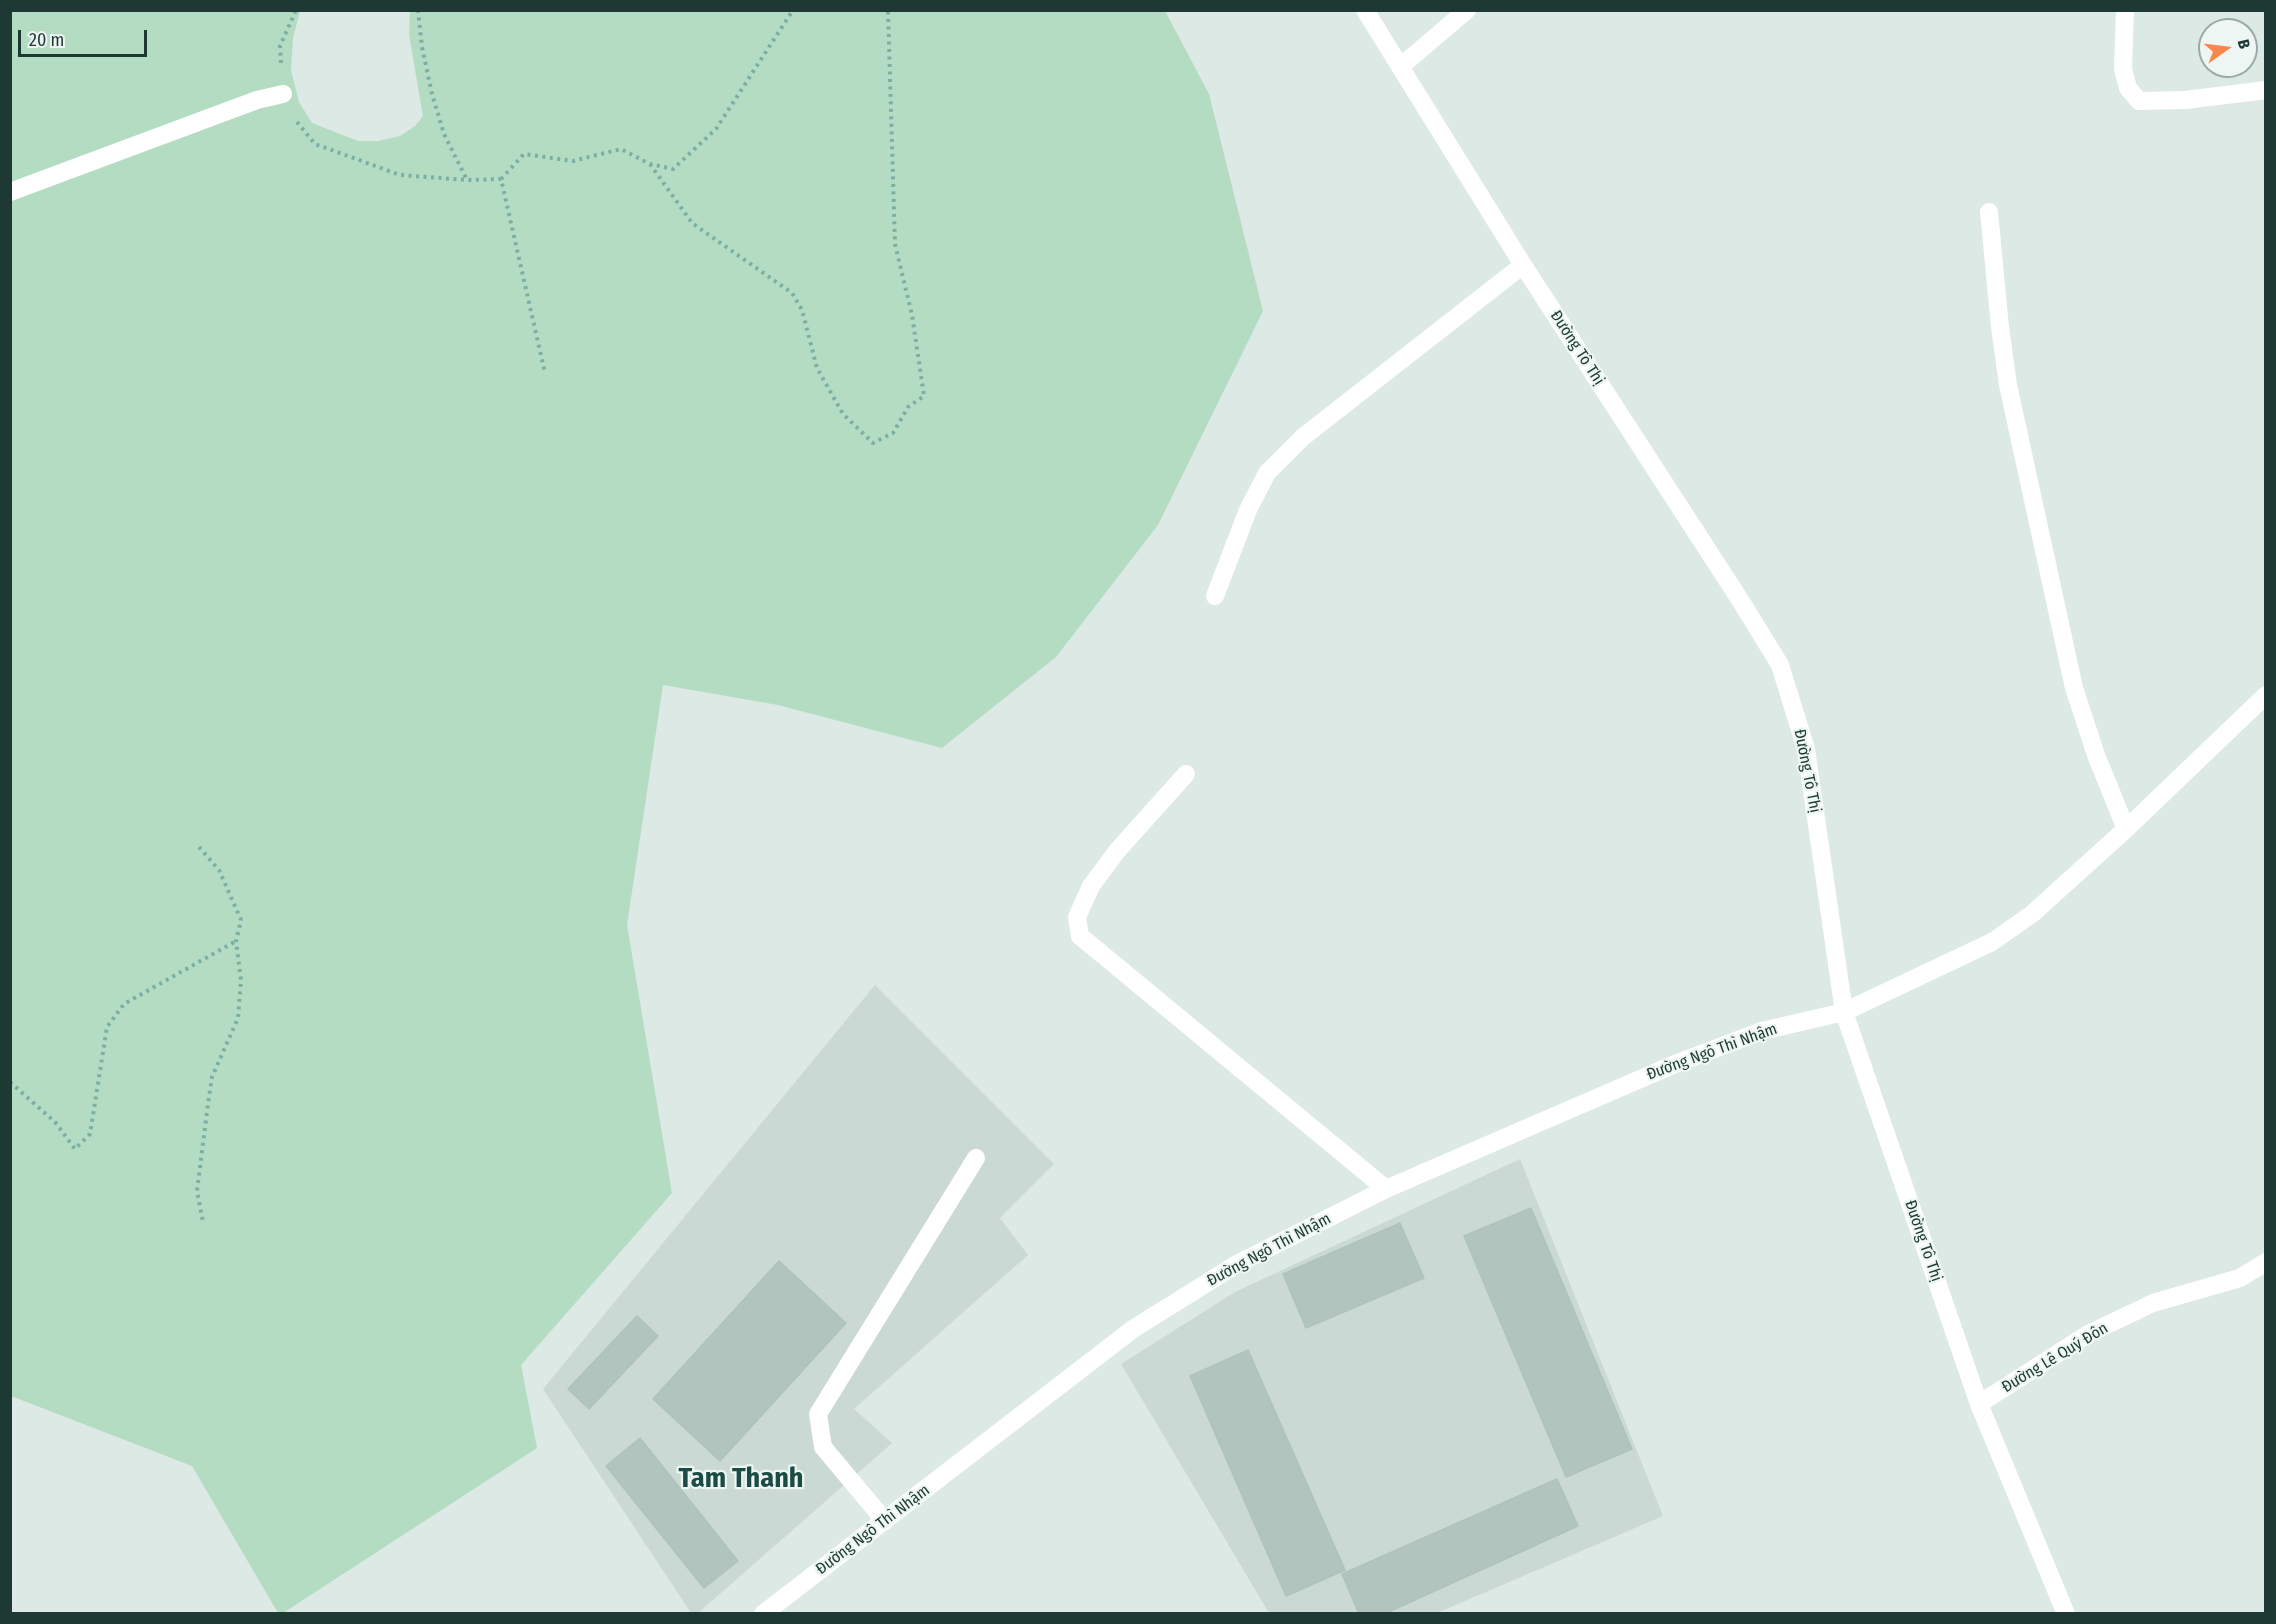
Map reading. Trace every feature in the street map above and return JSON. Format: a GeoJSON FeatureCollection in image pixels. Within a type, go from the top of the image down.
{"type":"FeatureCollection","features":[{"type":"Feature","properties":{"kind":"street","name":"Đường Tô Thị"},"geometry":{"type":"LineString","coordinates":[[1365,10],[1523,265],[1780,665],[1806,749],[1844,1012],[1979,1404],[2066,1614]]}},
{"type":"Feature","properties":{"kind":"street"},"geometry":{"type":"LineString","coordinates":[[1400,67],[1467,10]]}},
{"type":"Feature","properties":{"kind":"street"},"geometry":{"type":"LineString","coordinates":[[2125,10],[2123,69],[2127,88],[2139,102],[2185,100],[2265,90]]}},
{"type":"Feature","properties":{"kind":"street"},"geometry":{"type":"LineString","coordinates":[[10,201],[17,189],[257,100],[283,94]]}},
{"type":"Feature","properties":{"kind":"street"},"geometry":{"type":"LineString","coordinates":[[1989,212],[2008,385],[2074,688],[2096,755],[2126,829]]}},
{"type":"Feature","properties":{"kind":"street"},"geometry":{"type":"LineString","coordinates":[[1215,596],[1248,510],[1267,473],[1303,436],[1523,265]]}},
{"type":"Feature","properties":{"kind":"street","name":"Đường Ngô Thì Nhậm"},"geometry":{"type":"LineString","coordinates":[[763,1614],[1133,1329],[1237,1264],[1386,1189],[1675,1064],[1762,1031],[1844,1012],[1992,942],[2032,914],[2126,829],[2265,695]]}},
{"type":"Feature","properties":{"kind":"street"},"geometry":{"type":"LineString","coordinates":[[1186,774],[1117,851],[1091,886],[1077,917],[1080,936],[1386,1189]]}},
{"type":"Feature","properties":{"kind":"street"},"geometry":{"type":"LineString","coordinates":[[885,1521],[822,1447],[818,1414],[975,1158]]}},
{"type":"Feature","properties":{"kind":"street","name":"Đường Lê Quý Đôn"},"geometry":{"type":"LineString","coordinates":[[1979,1404],[2088,1334],[2153,1303],[2240,1278],[2265,1262]]}},
{"type":"Feature","properties":{"kind":"path"},"geometry":{"type":"LineString","coordinates":[[296,10],[280,46],[283,104],[315,144],[400,175],[467,180],[501,178],[524,154],[573,161],[621,149],[650,164],[673,169],[716,129],[794,10]]}},
{"type":"Feature","properties":{"kind":"path"},"geometry":{"type":"LineString","coordinates":[[418,10],[422,48],[432,94],[444,134],[467,180]]}},
{"type":"Feature","properties":{"kind":"path"},"geometry":{"type":"LineString","coordinates":[[650,164],[692,223],[792,293],[802,310],[817,368],[843,414],[873,443],[893,433],[908,407],[924,396],[912,315],[894,244],[888,10]]}},
{"type":"Feature","properties":{"kind":"path"},"geometry":{"type":"LineString","coordinates":[[501,178],[545,373]]}},
{"type":"Feature","properties":{"kind":"path"},"geometry":{"type":"LineString","coordinates":[[199,847],[219,870],[241,920],[236,941],[241,980],[238,1018],[212,1077],[197,1191],[204,1222]]}},
{"type":"Feature","properties":{"kind":"path"},"geometry":{"type":"LineString","coordinates":[[10,1082],[55,1122],[75,1149],[90,1134],[107,1028],[124,1004],[236,941]]}},
{"type":"Feature","properties":{"kind":"shaded area"},"geometry":{"type":"Polygon","coordinates":[[[875,985],[1054,1164],[1000,1218],[1028,1255],[854,1409],[892,1443],[698,1613],[691,1613],[543,1389],[875,985]]]}},
{"type":"Feature","properties":{"kind":"shaded area"},"geometry":{"type":"Polygon","coordinates":[[[1520,1159],[1663,1516],[1437,1613],[1269,1613],[1121,1364],[1235,1292],[1520,1159]]]}},
{"type":"Feature","properties":{"kind":"green space"},"geometry":{"type":"Polygon","coordinates":[[[10,11],[300,11],[293,38],[291,70],[299,102],[312,123],[358,141],[378,141],[400,136],[415,126],[423,116],[409,35],[410,11],[1165,11],[1209,94],[1263,311],[1158,525],[1056,657],[942,748],[778,705],[663,685],[627,925],[672,1193],[521,1365],[537,1448],[283,1613],[278,1613],[192,1466],[11,1396],[10,11]]]}},
{"type":"Feature","properties":{"kind":"building"},"geometry":{"type":"Polygon","coordinates":[[[1531,1208],[1632,1449],[1566,1477],[1464,1236],[1531,1208]]]}},
{"type":"Feature","properties":{"kind":"building"},"geometry":{"type":"Polygon","coordinates":[[[1400,1223],[1424,1278],[1306,1328],[1283,1274],[1400,1223]]]}},
{"type":"Feature","properties":{"kind":"building"},"geometry":{"type":"Polygon","coordinates":[[[779,1261],[846,1323],[720,1461],[653,1399],[779,1261]]]}},
{"type":"Feature","properties":{"kind":"building"},"geometry":{"type":"Polygon","coordinates":[[[637,1316],[658,1336],[589,1409],[568,1389],[637,1316]]]}},
{"type":"Feature","properties":{"kind":"building"},"geometry":{"type":"Polygon","coordinates":[[[1248,1350],[1345,1570],[1286,1596],[1190,1376],[1248,1350]]]}},
{"type":"Feature","properties":{"kind":"building"},"geometry":{"type":"Polygon","coordinates":[[[640,1438],[738,1561],[704,1588],[606,1466],[640,1438]]]}},
{"type":"Feature","properties":{"kind":"building"},"geometry":{"type":"Polygon","coordinates":[[[1557,1479],[1578,1526],[1384,1614],[1359,1614],[1342,1574],[1557,1479]]]}},
{"type":"Feature","properties":{"kind":"district","name":"Tam Thanh"},"geometry":{"type":"Point","coordinates":[741,1479]}}]}
